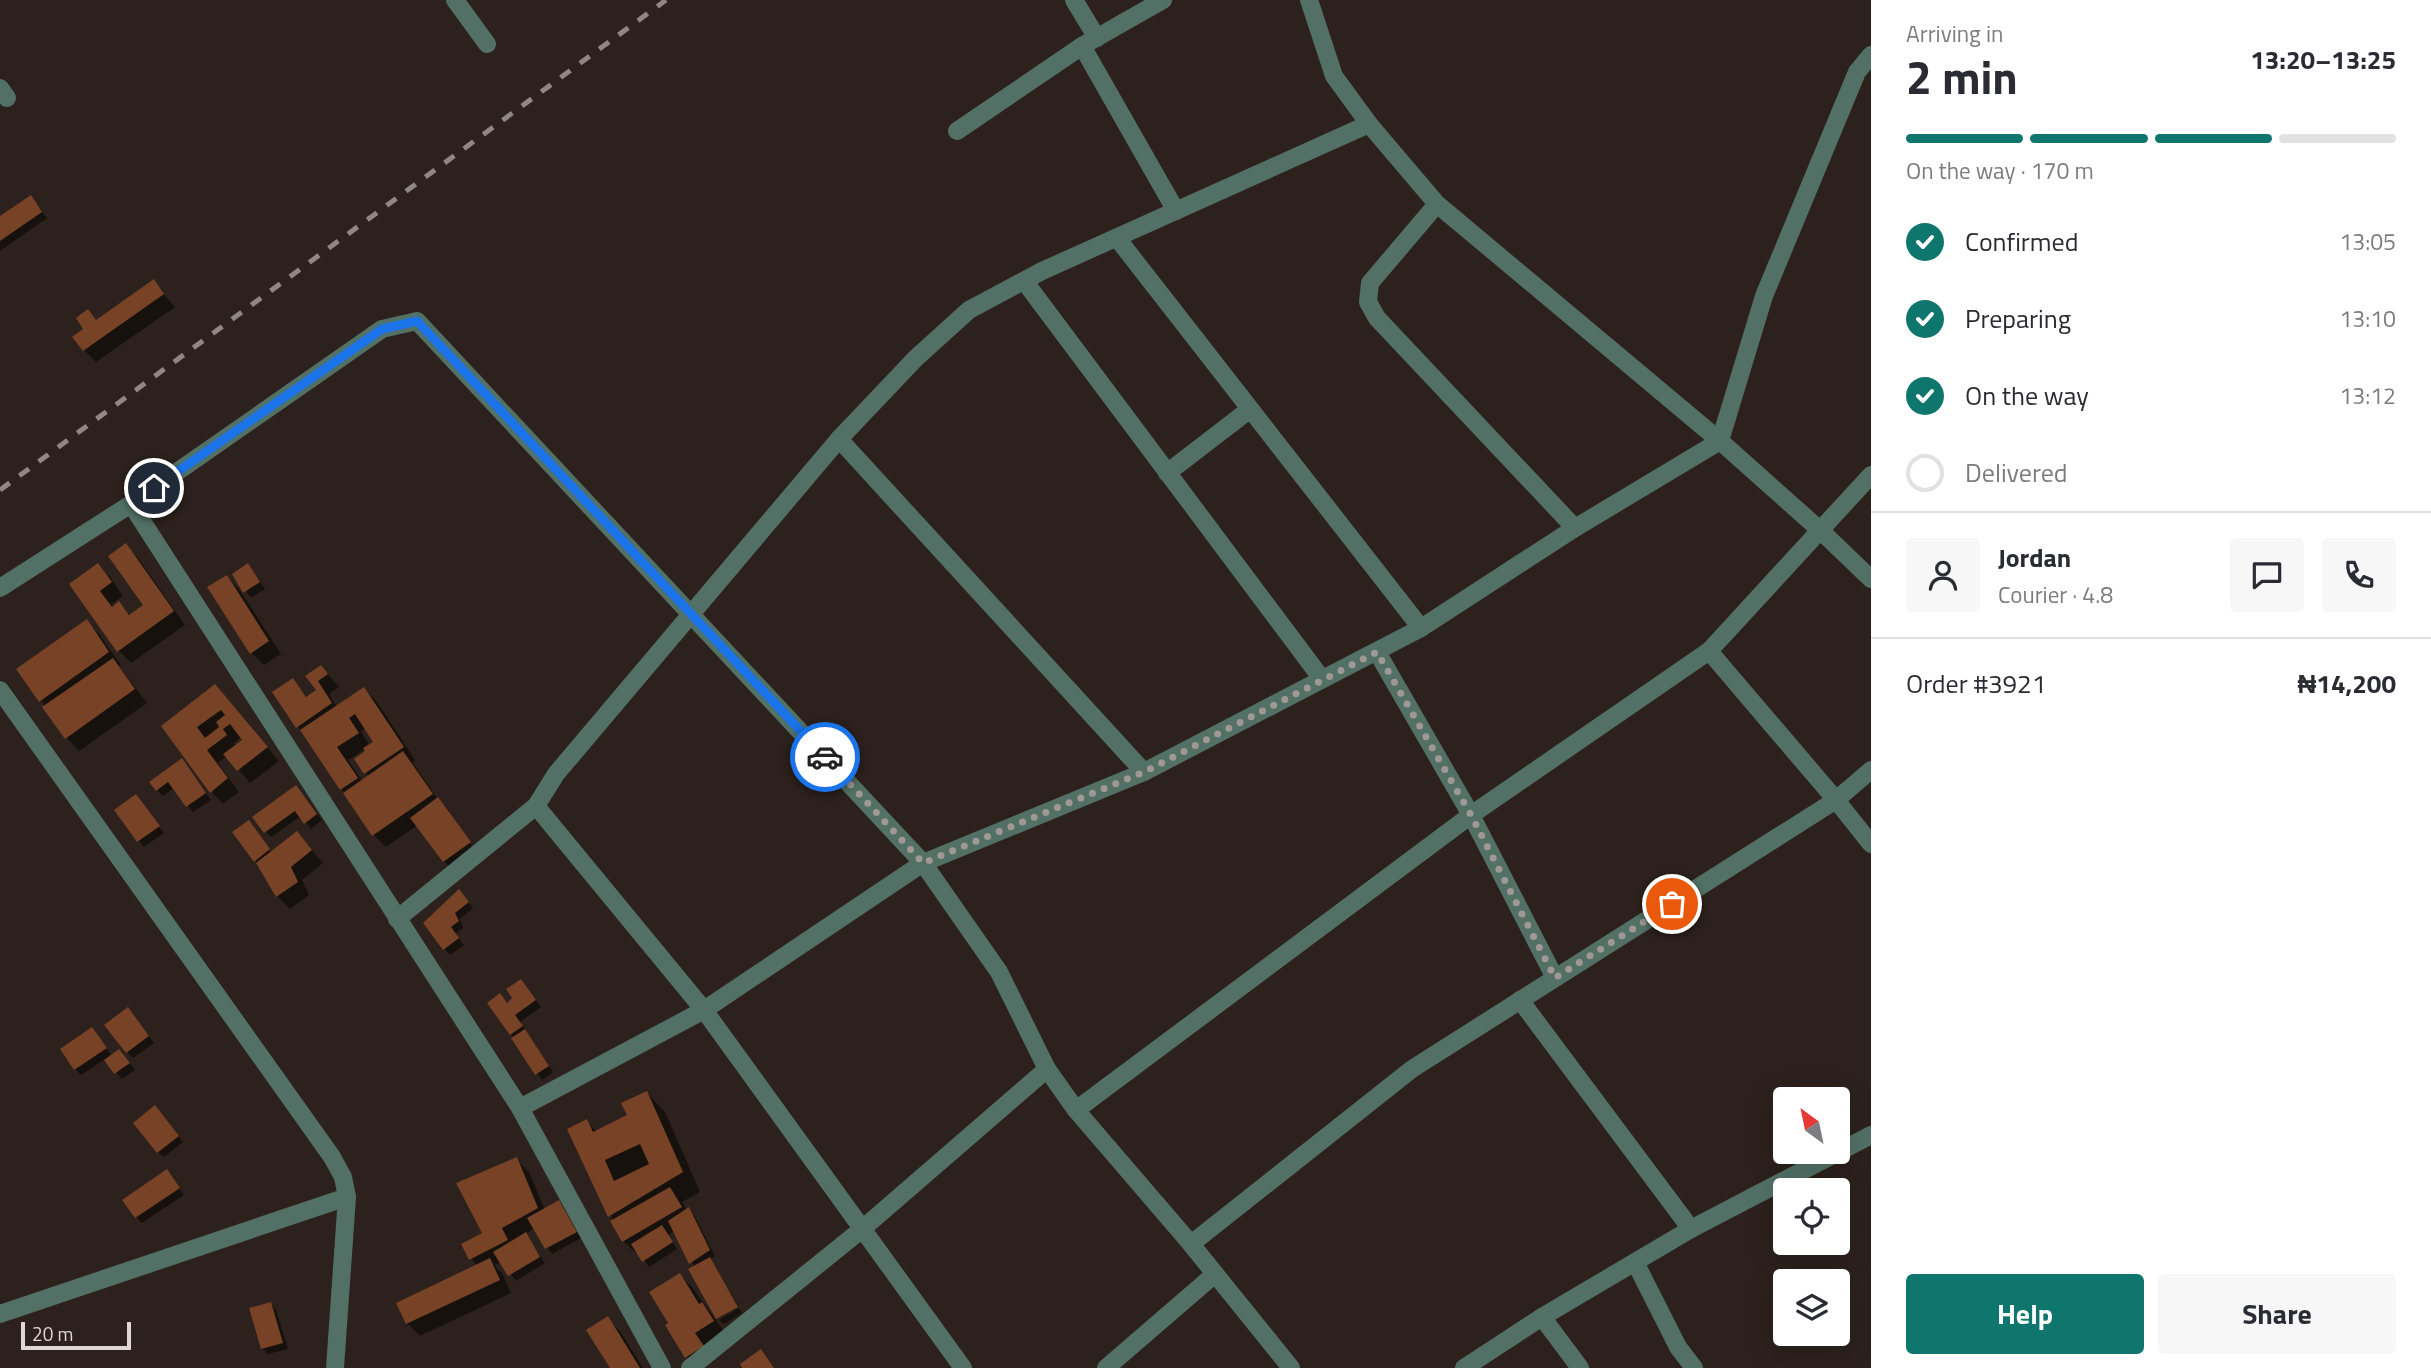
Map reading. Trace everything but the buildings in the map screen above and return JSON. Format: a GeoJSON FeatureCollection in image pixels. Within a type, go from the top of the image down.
{"type":"FeatureCollection","features":[{"type":"Feature","properties":{"kind":"street"},"geometry":{"type":"LineString","coordinates":[[455,0],[488,44]]}},
{"type":"Feature","properties":{"kind":"street"},"geometry":{"type":"LineString","coordinates":[[1074,0],[1089,42],[1176,211]]}},
{"type":"Feature","properties":{"kind":"street"},"geometry":{"type":"LineString","coordinates":[[957,131],[1089,42],[1163,0]]}},
{"type":"Feature","properties":{"kind":"street"},"geometry":{"type":"LineString","coordinates":[[1309,0],[1334,76],[1369,124],[1437,204],[1720,441],[1871,579]]}},
{"type":"Feature","properties":{"kind":"street"},"geometry":{"type":"LineString","coordinates":[[520,1108],[704,1010],[923,863],[1144,772],[1377,652],[1421,628],[1575,528],[1720,441],[1764,296],[1857,72],[1871,55]]}},
{"type":"Feature","properties":{"kind":"street"},"geometry":{"type":"LineString","coordinates":[[397,919],[536,806],[556,774],[839,439],[916,358],[970,310],[1042,271],[1369,124]]}},
{"type":"Feature","properties":{"kind":"street"},"geometry":{"type":"LineString","coordinates":[[1437,204],[1370,283],[1368,302],[1377,318],[1575,528]]}},
{"type":"Feature","properties":{"kind":"street"},"geometry":{"type":"LineString","coordinates":[[1117,238],[1421,628]]}},
{"type":"Feature","properties":{"kind":"street"},"geometry":{"type":"LineString","coordinates":[[1024,282],[1322,679]]}},
{"type":"Feature","properties":{"kind":"street"},"geometry":{"type":"LineString","coordinates":[[0,589],[131,504],[382,329],[417,321],[923,863],[999,972],[1047,1069],[1076,1110],[1191,1244],[1291,1368]]}},
{"type":"Feature","properties":{"kind":"street"},"geometry":{"type":"LineString","coordinates":[[1167,472],[1249,410]]}},
{"type":"Feature","properties":{"kind":"street"},"geometry":{"type":"LineString","coordinates":[[839,439],[1144,772]]}},
{"type":"Feature","properties":{"kind":"street"},"geometry":{"type":"LineString","coordinates":[[1076,1110],[1471,815],[1709,650],[1871,475]]}},
{"type":"Feature","properties":{"kind":"street"},"geometry":{"type":"LineString","coordinates":[[131,504],[520,1108],[662,1368]]}},
{"type":"Feature","properties":{"kind":"street"},"geometry":{"type":"LineString","coordinates":[[1709,650],[1871,844]]}},
{"type":"Feature","properties":{"kind":"street"},"geometry":{"type":"LineString","coordinates":[[1377,652],[1471,815],[1555,978]]}},
{"type":"Feature","properties":{"kind":"street"},"geometry":{"type":"LineString","coordinates":[[0,690],[332,1157],[343,1177],[347,1197],[335,1368]]}},
{"type":"Feature","properties":{"kind":"street"},"geometry":{"type":"LineString","coordinates":[[1191,1244],[1412,1069],[1836,800],[1871,770]]}},
{"type":"Feature","properties":{"kind":"street"},"geometry":{"type":"LineString","coordinates":[[536,806],[704,1010],[963,1368]]}},
{"type":"Feature","properties":{"kind":"street"},"geometry":{"type":"LineString","coordinates":[[1520,1000],[1691,1229]]}},
{"type":"Feature","properties":{"kind":"street"},"geometry":{"type":"LineString","coordinates":[[691,1368],[861,1230],[1047,1069]]}},
{"type":"Feature","properties":{"kind":"street"},"geometry":{"type":"LineString","coordinates":[[1464,1368],[1542,1317],[1691,1229],[1871,1135]]}},
{"type":"Feature","properties":{"kind":"street"},"geometry":{"type":"LineString","coordinates":[[0,1314],[347,1197]]}},
{"type":"Feature","properties":{"kind":"street"},"geometry":{"type":"LineString","coordinates":[[1634,1262],[1678,1347],[1694,1368]]}},
{"type":"Feature","properties":{"kind":"street"},"geometry":{"type":"LineString","coordinates":[[1106,1368],[1215,1274]]}},
{"type":"Feature","properties":{"kind":"street"},"geometry":{"type":"LineString","coordinates":[[1542,1317],[1580,1368]]}},
{"type":"Feature","properties":{"kind":"railway"},"geometry":{"type":"LineString","coordinates":[[0,490],[666,0]]}},
{"type":"Feature","properties":{"kind":"way so far"},"geometry":{"type":"LineString","coordinates":[[825,757],[923,863],[1144,772],[1377,652],[1471,815],[1555,978],[1672,904]]}},
{"type":"Feature","properties":{"kind":"route"},"geometry":{"type":"LineString","coordinates":[[154,488],[382,329],[417,321],[825,757]]}}]}
